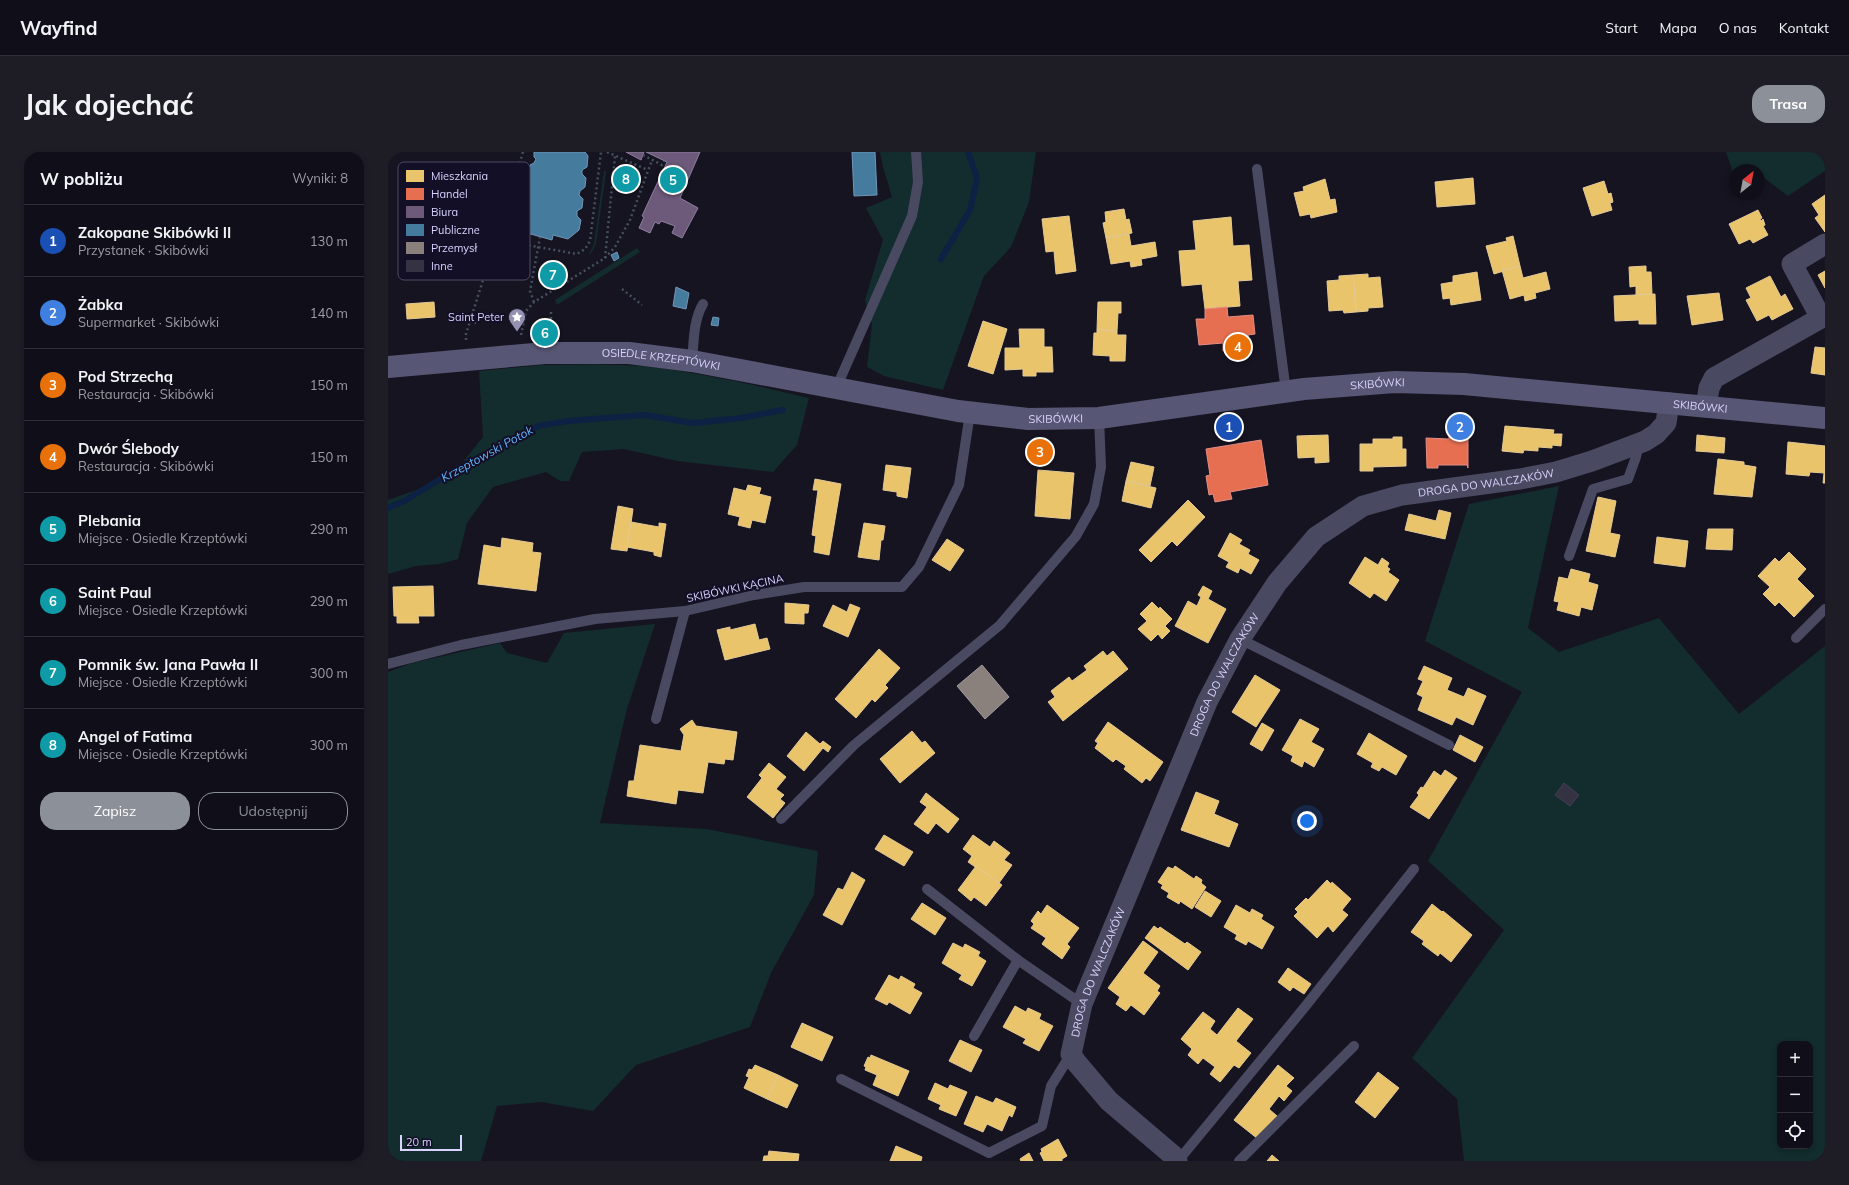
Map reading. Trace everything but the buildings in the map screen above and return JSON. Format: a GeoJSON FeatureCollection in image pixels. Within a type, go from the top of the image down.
{"type":"FeatureCollection","features":[{"type":"Feature","properties":{"kind":"main road","name":"OSIEDLE KRZEPTÓWKI"},"geometry":{"type":"LineString","coordinates":[[388,367],[487,357],[551,353],[620,353],[692,361],[931,406]]}},
{"type":"Feature","properties":{"kind":"main road","name":"SKIBÓWKI"},"geometry":{"type":"LineString","coordinates":[[931,406],[970,413],[1028,420],[1099,418],[1286,392],[1374,383],[1415,382],[1464,384],[1825,418]]}},
{"type":"Feature","properties":{"kind":"street"},"geometry":{"type":"LineString","coordinates":[[1706,406],[1709,388],[1714,378],[1821,318],[1792,264],[1825,244]]}},
{"type":"Feature","properties":{"kind":"street","name":"DROGA DO WALCZAKÓW"},"geometry":{"type":"LineString","coordinates":[[1071,1054],[1082,1004],[1207,702],[1240,639],[1276,583],[1316,537],[1363,506],[1402,495],[1520,479],[1556,472],[1592,461],[1639,443],[1663,428],[1668,417],[1669,403]]}},
{"type":"Feature","properties":{"kind":"street"},"geometry":{"type":"LineString","coordinates":[[1071,1054],[1109,1101],[1176,1158],[1177,1161]]}},
{"type":"Feature","properties":{"kind":"lane"},"geometry":{"type":"LineString","coordinates":[[838,389],[841,377],[912,216],[918,182],[916,152]]}},
{"type":"Feature","properties":{"kind":"lane"},"geometry":{"type":"LineString","coordinates":[[1257,169],[1286,392]]}},
{"type":"Feature","properties":{"kind":"lane"},"geometry":{"type":"LineString","coordinates":[[692,361],[696,324],[699,310],[703,304]]}},
{"type":"Feature","properties":{"kind":"lane","name":"SKIBÓWKI KĄCINA"},"geometry":{"type":"LineString","coordinates":[[388,664],[461,645],[595,619],[685,611],[754,594],[804,587],[902,587],[919,567],[959,485],[970,413]]}},
{"type":"Feature","properties":{"kind":"lane"},"geometry":{"type":"LineString","coordinates":[[781,819],[854,745],[1000,625],[1076,536],[1094,504],[1101,468],[1099,418]]}},
{"type":"Feature","properties":{"kind":"lane"},"geometry":{"type":"LineString","coordinates":[[1569,556],[1593,489],[1628,479],[1636,457],[1639,443]]}},
{"type":"Feature","properties":{"kind":"lane"},"geometry":{"type":"LineString","coordinates":[[1796,638],[1825,609]]}},
{"type":"Feature","properties":{"kind":"lane"},"geometry":{"type":"LineString","coordinates":[[656,719],[685,611]]}},
{"type":"Feature","properties":{"kind":"lane"},"geometry":{"type":"LineString","coordinates":[[1240,639],[1449,745]]}},
{"type":"Feature","properties":{"kind":"lane"},"geometry":{"type":"LineString","coordinates":[[1177,1161],[1304,1008],[1414,869]]}},
{"type":"Feature","properties":{"kind":"lane"},"geometry":{"type":"LineString","coordinates":[[927,889],[1018,960],[1082,1004]]}},
{"type":"Feature","properties":{"kind":"lane"},"geometry":{"type":"LineString","coordinates":[[974,1036],[1018,960]]}},
{"type":"Feature","properties":{"kind":"lane"},"geometry":{"type":"LineString","coordinates":[[1239,1161],[1354,1046]]}},
{"type":"Feature","properties":{"kind":"lane"},"geometry":{"type":"LineString","coordinates":[[842,1079],[989,1153],[1042,1126],[1052,1086],[1071,1054]]}},
{"type":"Feature","properties":{"kind":"path"},"geometry":{"type":"LineString","coordinates":[[520,162],[523,152]]}},
{"type":"Feature","properties":{"kind":"path"},"geometry":{"type":"LineString","coordinates":[[530,246],[577,254],[585,249],[590,241],[593,224],[601,152]]}},
{"type":"Feature","properties":{"kind":"path"},"geometry":{"type":"LineString","coordinates":[[608,152],[648,170]]}},
{"type":"Feature","properties":{"kind":"path"},"geometry":{"type":"LineString","coordinates":[[643,155],[662,165],[664,161]]}},
{"type":"Feature","properties":{"kind":"path"},"geometry":{"type":"LineString","coordinates":[[605,258],[615,156]]}},
{"type":"Feature","properties":{"kind":"path"},"geometry":{"type":"LineString","coordinates":[[521,337],[521,330],[526,311],[534,302],[605,258],[615,247],[630,220],[652,160]]}},
{"type":"Feature","properties":{"kind":"path"},"geometry":{"type":"LineString","coordinates":[[534,302],[530,290],[540,237]]}},
{"type":"Feature","properties":{"kind":"path"},"geometry":{"type":"LineString","coordinates":[[557,278],[562,284]]}},
{"type":"Feature","properties":{"kind":"path"},"geometry":{"type":"LineString","coordinates":[[466,340],[466,334],[483,280]]}},
{"type":"Feature","properties":{"kind":"path"},"geometry":{"type":"LineString","coordinates":[[622,289],[642,305]]}},
{"type":"Feature","properties":{"kind":"path"},"geometry":{"type":"LineString","coordinates":[[551,312],[551,336]]}},
{"type":"Feature","properties":{"kind":"path"},"geometry":{"type":"LineString","coordinates":[[470,321],[476,323]]}},
{"type":"Feature","properties":{"kind":"green space"},"geometry":{"type":"Polygon","coordinates":[[[880,152],[1036,152],[1029,202],[1011,247],[984,276],[943,390],[884,376],[867,367],[872,324],[865,300],[883,240],[866,208],[892,197],[880,152]]]}},
{"type":"Feature","properties":{"kind":"green space"},"geometry":{"type":"Polygon","coordinates":[[[1726,152],[1825,152],[1825,171],[1788,196],[1765,179],[1765,164],[1730,164],[1726,152]]]}},
{"type":"Feature","properties":{"kind":"green space"},"geometry":{"type":"Polygon","coordinates":[[[604,171],[606,171],[596,244],[590,255],[589,254],[594,244],[604,171]]]}},
{"type":"Feature","properties":{"kind":"green space"},"geometry":{"type":"Polygon","coordinates":[[[637,248],[640,252],[557,305],[555,300],[637,248]]]}},
{"type":"Feature","properties":{"kind":"green space"},"geometry":{"type":"Polygon","coordinates":[[[541,365],[645,366],[735,381],[809,398],[797,445],[773,472],[677,461],[624,449],[582,452],[569,481],[560,481],[546,472],[493,487],[467,523],[458,559],[440,564],[416,566],[388,574],[388,500],[450,478],[483,437],[479,371],[541,365]]]}},
{"type":"Feature","properties":{"kind":"green space"},"geometry":{"type":"Polygon","coordinates":[[[1559,486],[1528,628],[1559,652],[1659,618],[1739,714],[1825,646],[1825,1161],[1464,1161],[1457,1099],[1412,1058],[1504,930],[1428,861],[1522,692],[1425,641],[1469,504],[1559,486]]]}},
{"type":"Feature","properties":{"kind":"green space"},"geometry":{"type":"Polygon","coordinates":[[[655,624],[627,709],[600,823],[707,829],[818,851],[814,895],[771,973],[750,1027],[636,1065],[593,1111],[541,1102],[497,1106],[481,1161],[388,1161],[388,672],[412,663],[500,643],[507,653],[547,663],[564,633],[655,624]]]}},
{"type":"Feature","properties":{"kind":"waterway","name":"Krzeptowski Potok"},"geometry":{"type":"LineString","coordinates":[[941,259],[970,210],[977,178],[968,152]]}},
{"type":"Feature","properties":{"kind":"waterway","name":"Krzeptowski Potok"},"geometry":{"type":"LineString","coordinates":[[388,508],[404,501],[457,469],[538,426],[568,421],[644,415],[693,423],[741,418],[783,410]]}},
{"type":"Feature","properties":{"kind":"place","name":"Angel of Fatima"},"geometry":{"type":"Point","coordinates":[626,179]}},
{"type":"Feature","properties":{"kind":"place","name":"Plebania"},"geometry":{"type":"Point","coordinates":[673,180]}},
{"type":"Feature","properties":{"kind":"place","name":"Pomnik św. Jana Pawła II"},"geometry":{"type":"Point","coordinates":[553,275]}},
{"type":"Feature","properties":{"kind":"place","name":"Saint Peter"},"geometry":{"type":"Point","coordinates":[517,332]}},
{"type":"Feature","properties":{"kind":"place","name":"Saint Paul"},"geometry":{"type":"Point","coordinates":[545,333]}},
{"type":"Feature","properties":{"kind":"place","name":"Dwór Ślebody"},"geometry":{"type":"Point","coordinates":[1238,347]}},
{"type":"Feature","properties":{"kind":"place","name":"Zakopane Skibówki II"},"geometry":{"type":"Point","coordinates":[1229,427]}},
{"type":"Feature","properties":{"kind":"place","name":"Żabka"},"geometry":{"type":"Point","coordinates":[1460,427]}},
{"type":"Feature","properties":{"kind":"place","name":"Pod Strzechą"},"geometry":{"type":"Point","coordinates":[1040,452]}}]}
